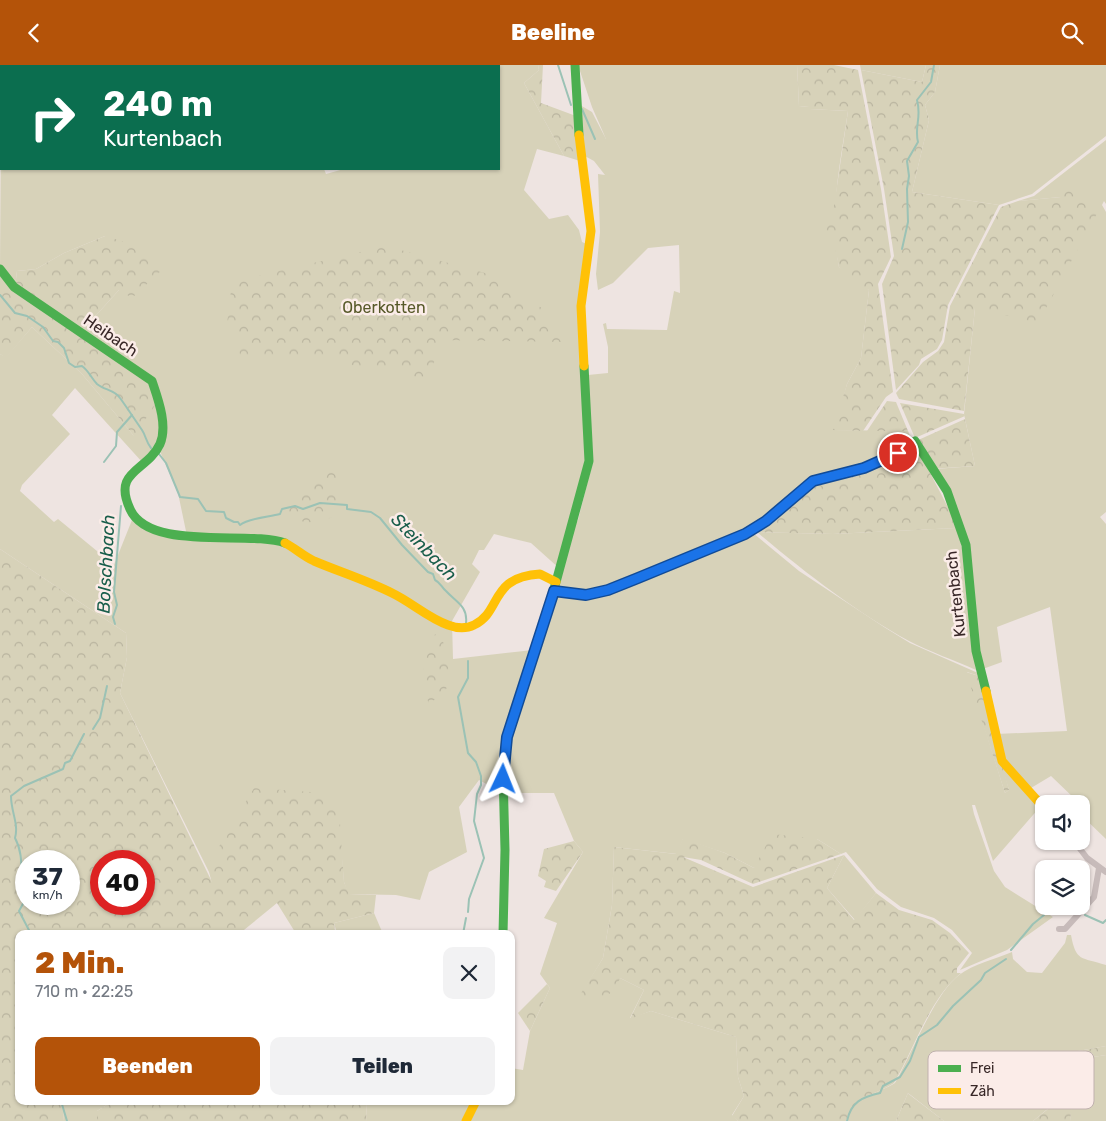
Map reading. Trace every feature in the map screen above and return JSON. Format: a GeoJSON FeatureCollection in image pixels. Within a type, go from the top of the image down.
{"type":"FeatureCollection","features":[{"type":"Feature","properties":{"kind":"street"},"geometry":{"type":"LineString","coordinates":[[503,930],[504,752],[523,683],[555,586],[589,461],[581,301],[590,246],[590,224],[579,133],[575,65]]}},
{"type":"Feature","properties":{"kind":"street","name":"Heibach"},"geometry":{"type":"LineString","coordinates":[[0,269],[14,287],[152,381],[160,401],[162,418],[161,441],[158,449],[142,462],[123,488],[122,494],[129,509],[136,518],[172,535],[280,541],[305,557],[382,587],[445,624],[460,628],[473,626],[481,621],[499,591],[513,581],[540,574],[555,586]]}},
{"type":"Feature","properties":{"kind":"street","name":"Kurtenbach"},"geometry":{"type":"LineString","coordinates":[[555,586],[586,595],[608,590],[745,534],[766,521],[813,481],[878,463],[915,441],[947,491],[966,545],[976,651],[1002,761],[1035,798]]}},
{"type":"Feature","properties":{"kind":"street"},"geometry":{"type":"LineString","coordinates":[[1081,850],[1087,858],[1106,872]]}},
{"type":"Feature","properties":{"kind":"street"},"geometry":{"type":"LineString","coordinates":[[1059,929],[1065,929],[1094,897],[1099,868]]}},
{"type":"Feature","properties":{"kind":"street"},"geometry":{"type":"LineString","coordinates":[[466,1121],[474,1105]]}},
{"type":"Feature","properties":{"kind":"green space"},"geometry":{"type":"Polygon","coordinates":[[[500,65],[538,65],[539,70],[524,83],[564,156],[537,149],[524,190],[549,219],[568,215],[579,230],[582,242],[589,245],[580,296],[588,454],[571,531],[578,520],[593,461],[588,375],[608,373],[608,347],[603,324],[606,323],[607,329],[667,330],[674,291],[680,293],[679,245],[648,248],[613,283],[598,290],[596,274],[600,232],[598,174],[605,175],[594,161],[583,155],[580,105],[592,112],[606,139],[592,107],[578,65],[797,65],[799,106],[809,107],[810,109],[848,111],[835,208],[836,247],[839,267],[869,290],[861,358],[847,384],[835,430],[908,431],[912,440],[753,533],[799,571],[884,627],[910,643],[978,673],[979,676],[967,672],[1005,793],[1009,790],[1000,761],[1035,801],[1035,813],[993,861],[975,805],[972,805],[974,814],[994,871],[1005,887],[1035,906],[1035,915],[1050,915],[1053,917],[1007,950],[960,970],[972,953],[952,930],[934,918],[901,907],[877,889],[846,852],[841,854],[817,839],[754,868],[725,853],[683,839],[677,854],[614,847],[612,905],[603,958],[579,998],[620,978],[644,990],[630,1018],[651,1011],[736,1037],[738,1077],[744,1096],[732,1115],[738,1121],[470,1121],[477,1105],[515,1105],[515,1069],[523,1070],[530,1031],[550,988],[540,974],[557,923],[544,918],[583,852],[574,841],[554,793],[503,793],[479,780],[459,807],[467,852],[429,872],[420,900],[396,895],[348,894],[344,882],[342,859],[213,880],[212,883],[209,872],[120,693],[127,657],[126,633],[0,549],[0,354],[6,357],[32,327],[82,374],[134,436],[80,333],[119,290],[105,236],[64,253],[36,269],[17,271],[15,287],[0,269],[1,170],[324,170],[326,174],[340,170],[500,170],[500,65]],[[75,388],[52,415],[70,434],[22,485],[20,491],[54,522],[58,519],[114,565],[134,515],[169,533],[187,536],[178,493],[159,449],[143,463],[75,388]],[[494,534],[484,550],[479,550],[472,564],[480,572],[452,621],[453,659],[533,650],[560,569],[531,543],[494,534]]]}},
{"type":"Feature","properties":{"kind":"green space"},"geometry":{"type":"Polygon","coordinates":[[[538,65],[543,65],[541,103],[576,116],[580,161],[564,156],[524,83],[539,70],[538,65]]]}},
{"type":"Feature","properties":{"kind":"green space"},"geometry":{"type":"Polygon","coordinates":[[[797,65],[834,65],[858,70],[881,189],[891,257],[878,284],[893,392],[886,397],[863,431],[833,430],[847,384],[861,358],[869,290],[852,284],[839,267],[834,242],[820,229],[833,213],[848,111],[809,109],[809,107],[799,106],[797,65]]]}},
{"type":"Feature","properties":{"kind":"green space"},"geometry":{"type":"Polygon","coordinates":[[[860,65],[926,65],[922,82],[861,70],[860,65]]]}},
{"type":"Feature","properties":{"kind":"green space"},"geometry":{"type":"Polygon","coordinates":[[[926,65],[940,65],[935,92],[925,105],[929,120],[912,192],[999,205],[948,305],[942,340],[937,349],[921,359],[919,365],[896,390],[882,284],[894,256],[884,189],[861,70],[922,82],[926,65]]]}},
{"type":"Feature","properties":{"kind":"green space"},"geometry":{"type":"Polygon","coordinates":[[[940,65],[1106,65],[1106,136],[1032,194],[999,205],[912,192],[929,120],[925,105],[935,92],[940,65]]]}},
{"type":"Feature","properties":{"kind":"green space"},"geometry":{"type":"Polygon","coordinates":[[[1106,140],[1106,204],[1104,201],[1102,205],[1106,212],[1106,512],[1100,517],[1106,524],[1106,839],[1090,824],[1090,795],[1071,795],[1051,776],[1031,788],[1007,766],[996,734],[1067,731],[1050,607],[997,627],[1002,662],[980,670],[968,544],[935,469],[975,466],[964,414],[975,308],[1061,197],[1018,201],[1034,196],[1106,140]]]}},
{"type":"Feature","properties":{"kind":"green space"},"geometry":{"type":"Polygon","coordinates":[[[1068,189],[1100,208],[1038,323],[975,308],[964,411],[899,399],[896,393],[923,362],[938,351],[944,342],[950,306],[1001,207],[1018,201],[1061,197],[1068,189]]]}},
{"type":"Feature","properties":{"kind":"green space"},"geometry":{"type":"Polygon","coordinates":[[[105,236],[135,245],[164,268],[132,298],[119,290],[80,333],[151,383],[158,401],[134,436],[82,374],[32,327],[6,358],[0,354],[0,269],[15,287],[17,271],[36,269],[64,253],[105,236]]]}},
{"type":"Feature","properties":{"kind":"green space","name":"Oberkotten"},"geometry":{"type":"Polygon","coordinates":[[[386,246],[485,273],[545,310],[563,342],[439,340],[430,381],[395,371],[351,365],[351,361],[240,355],[238,344],[227,324],[232,282],[386,246]]]}},
{"type":"Feature","properties":{"kind":"green space"},"geometry":{"type":"Polygon","coordinates":[[[887,401],[896,402],[908,431],[867,431],[887,401]]]}},
{"type":"Feature","properties":{"kind":"green space"},"geometry":{"type":"Polygon","coordinates":[[[900,403],[964,414],[965,416],[915,438],[900,403]]]}},
{"type":"Feature","properties":{"kind":"green space"},"geometry":{"type":"Polygon","coordinates":[[[965,419],[975,466],[930,469],[916,441],[965,419]]]}},
{"type":"Feature","properties":{"kind":"green space"},"geometry":{"type":"Polygon","coordinates":[[[914,442],[952,515],[956,528],[833,534],[757,532],[758,528],[814,483],[883,465],[914,442]]]}},
{"type":"Feature","properties":{"kind":"green space"},"geometry":{"type":"Polygon","coordinates":[[[332,465],[341,472],[335,517],[306,523],[289,515],[289,502],[332,465]]]}},
{"type":"Feature","properties":{"kind":"green space"},"geometry":{"type":"Polygon","coordinates":[[[956,528],[968,579],[976,670],[917,645],[889,630],[811,576],[757,532],[833,534],[956,528]]]}},
{"type":"Feature","properties":{"kind":"green space"},"geometry":{"type":"Polygon","coordinates":[[[0,549],[126,633],[127,657],[120,693],[212,882],[208,865],[254,788],[338,794],[344,882],[349,894],[376,895],[374,913],[334,923],[335,930],[294,930],[277,903],[244,930],[15,930],[15,1105],[62,1105],[64,1121],[0,1121],[0,549]]]}},
{"type":"Feature","properties":{"kind":"green space"},"geometry":{"type":"Polygon","coordinates":[[[438,632],[455,666],[445,692],[429,704],[420,680],[432,637],[438,632]]]}},
{"type":"Feature","properties":{"kind":"green space"},"geometry":{"type":"Polygon","coordinates":[[[966,672],[979,676],[1009,790],[1005,793],[966,672]]]}},
{"type":"Feature","properties":{"kind":"green space"},"geometry":{"type":"Polygon","coordinates":[[[772,834],[817,839],[841,854],[753,884],[701,860],[683,857],[753,887],[844,855],[827,888],[854,920],[876,893],[899,910],[932,920],[950,933],[969,953],[957,968],[957,973],[961,973],[940,996],[931,1010],[894,1083],[860,1100],[850,1112],[846,1121],[738,1121],[732,1116],[744,1096],[738,1077],[736,1037],[651,1011],[630,1019],[644,990],[620,978],[616,988],[600,1002],[578,998],[603,958],[612,905],[614,847],[676,854],[683,838],[725,853],[754,868],[772,834]]]}},
{"type":"Feature","properties":{"kind":"green space"},"geometry":{"type":"Polygon","coordinates":[[[574,841],[583,852],[556,891],[544,887],[546,881],[538,876],[544,849],[574,841]]]}},
{"type":"Feature","properties":{"kind":"green space"},"geometry":{"type":"Polygon","coordinates":[[[844,855],[876,893],[855,920],[827,888],[844,855]]]}},
{"type":"Feature","properties":{"kind":"green space"},"geometry":{"type":"Polygon","coordinates":[[[374,913],[381,930],[336,930],[334,923],[374,913]]]}},
{"type":"Feature","properties":{"kind":"green space"},"geometry":{"type":"Polygon","coordinates":[[[1067,935],[1071,935],[1075,950],[1081,957],[1106,965],[1106,1046],[1078,1051],[928,1051],[928,1109],[908,1093],[896,1121],[847,1121],[850,1112],[860,1100],[895,1083],[932,1010],[950,984],[959,975],[978,965],[1012,952],[1013,959],[1027,972],[1042,973],[1065,943],[1067,935]]]}},
{"type":"Feature","properties":{"kind":"green space"},"geometry":{"type":"Polygon","coordinates":[[[547,984],[550,988],[530,1031],[518,1013],[547,984]]]}},
{"type":"Feature","properties":{"kind":"green space"},"geometry":{"type":"Polygon","coordinates":[[[1106,1046],[1106,1055],[1094,1057],[1094,1051],[1078,1051],[1106,1046]]]}},
{"type":"Feature","properties":{"kind":"green space"},"geometry":{"type":"Polygon","coordinates":[[[1106,1055],[1106,1121],[1070,1121],[1071,1109],[1094,1109],[1094,1057],[1106,1055]]]}},
{"type":"Feature","properties":{"kind":"green space"},"geometry":{"type":"Polygon","coordinates":[[[908,1093],[944,1121],[896,1121],[908,1093]]]}},
{"type":"Feature","properties":{"kind":"green space"},"geometry":{"type":"Polygon","coordinates":[[[62,1105],[107,1105],[97,1111],[97,1121],[64,1121],[62,1105]]]}},
{"type":"Feature","properties":{"kind":"green space"},"geometry":{"type":"Polygon","coordinates":[[[107,1105],[367,1105],[366,1121],[97,1121],[97,1111],[107,1105]]]}},
{"type":"Feature","properties":{"kind":"green space"},"geometry":{"type":"Polygon","coordinates":[[[367,1105],[471,1105],[464,1121],[366,1121],[367,1105]]]}},
{"type":"Feature","properties":{"kind":"green space"},"geometry":{"type":"Polygon","coordinates":[[[929,1109],[1048,1109],[1033,1121],[944,1121],[929,1109]]]}},
{"type":"Feature","properties":{"kind":"green space"},"geometry":{"type":"Polygon","coordinates":[[[1048,1109],[1071,1109],[1070,1121],[1033,1121],[1048,1109]]]}},
{"type":"Feature","properties":{"kind":"waterway"},"geometry":{"type":"LineString","coordinates":[[558,65],[571,105]]}},
{"type":"Feature","properties":{"kind":"waterway"},"geometry":{"type":"LineString","coordinates":[[902,249],[908,222],[907,189],[909,176],[907,161],[918,142],[919,112],[917,100],[931,82],[934,65]]}},
{"type":"Feature","properties":{"kind":"waterway"},"geometry":{"type":"LineString","coordinates":[[582,109],[595,139]]}},
{"type":"Feature","properties":{"kind":"waterway","name":"Steinbach"},"geometry":{"type":"LineString","coordinates":[[0,295],[15,313],[27,316],[43,327],[53,341],[58,342],[64,348],[69,363],[75,367],[82,366],[97,384],[118,395],[142,430],[151,448]]}},
{"type":"Feature","properties":{"kind":"waterway","name":"Bolschbach"},"geometry":{"type":"LineString","coordinates":[[104,462],[116,446],[117,432],[132,415]]}},
{"type":"Feature","properties":{"kind":"waterway","name":"Steinbach"},"geometry":{"type":"LineString","coordinates":[[159,454],[166,463],[180,497],[198,499],[206,511],[224,512],[226,518],[238,522],[240,525],[253,519],[280,514],[282,509],[295,506],[303,509],[320,503],[347,505],[347,509],[371,512],[380,518],[402,545],[428,572],[433,574],[435,580],[463,608],[466,623]]}},
{"type":"Feature","properties":{"kind":"waterway","name":"Bolschbach"},"geometry":{"type":"LineString","coordinates":[[115,624],[113,617],[117,605],[114,592],[121,506]]}},
{"type":"Feature","properties":{"kind":"waterway","name":"Steinbach"},"geometry":{"type":"LineString","coordinates":[[468,661],[468,678],[458,697],[468,753],[476,762],[481,776],[474,821],[484,858],[469,899],[468,912]]}},
{"type":"Feature","properties":{"kind":"waterway","name":"Bolschbach"},"geometry":{"type":"LineString","coordinates":[[93,729],[100,718],[107,686]]}},
{"type":"Feature","properties":{"kind":"waterway","name":"Bolschbach"},"geometry":{"type":"LineString","coordinates":[[29,930],[19,911],[25,900],[20,853],[15,838],[16,828],[11,796],[24,786],[63,769],[65,763],[70,761],[84,734]]}},
{"type":"Feature","properties":{"kind":"waterway"},"geometry":{"type":"LineString","coordinates":[[1011,950],[1033,924],[1044,915]]}},
{"type":"Feature","properties":{"kind":"waterway"},"geometry":{"type":"LineString","coordinates":[[1085,915],[1103,923],[1106,920]]}},
{"type":"Feature","properties":{"kind":"waterway","name":"Steinbach"},"geometry":{"type":"LineString","coordinates":[[464,930],[466,918]]}},
{"type":"Feature","properties":{"kind":"waterway"},"geometry":{"type":"LineString","coordinates":[[847,1121],[851,1109],[858,1101],[880,1093],[883,1086],[900,1077],[910,1061],[919,1037],[937,1025],[953,1006],[981,980],[985,973],[1006,959]]}},
{"type":"Feature","properties":{"kind":"waterway","name":"Bolschbach"},"geometry":{"type":"LineString","coordinates":[[62,1105],[67,1121]]}},
{"type":"Feature","properties":{"kind":"traffic: fast"},"geometry":{"type":"LineString","coordinates":[[575,65],[579,135]]}},
{"type":"Feature","properties":{"kind":"traffic: fast"},"geometry":{"type":"LineString","coordinates":[[0,269],[14,287],[152,381],[163,420],[162,437],[154,453],[133,472],[125,486],[130,509],[141,522],[157,531],[178,535],[248,538],[285,543]]}},
{"type":"Feature","properties":{"kind":"traffic: fast"},"geometry":{"type":"LineString","coordinates":[[503,930],[505,850],[503,772],[506,743],[556,582],[589,461],[584,366]]}},
{"type":"Feature","properties":{"kind":"traffic: fast"},"geometry":{"type":"LineString","coordinates":[[554,591],[585,595],[608,590],[745,534],[766,520],[813,481],[878,463],[915,441],[947,491],[966,545],[976,651],[986,691]]}},
{"type":"Feature","properties":{"kind":"traffic: slow"},"geometry":{"type":"LineString","coordinates":[[579,135],[591,231],[581,306],[584,366]]}},
{"type":"Feature","properties":{"kind":"traffic: slow"},"geometry":{"type":"LineString","coordinates":[[285,543],[314,561],[382,588],[433,618],[448,625],[464,628],[474,625],[483,619],[504,588],[512,581],[540,574],[556,582]]}},
{"type":"Feature","properties":{"kind":"traffic: slow"},"geometry":{"type":"LineString","coordinates":[[986,691],[1002,761],[1035,798]]}},
{"type":"Feature","properties":{"kind":"traffic: slow"},"geometry":{"type":"LineString","coordinates":[[466,1121],[474,1105]]}},
{"type":"Feature","properties":{"kind":"route"},"geometry":{"type":"LineString","coordinates":[[503,779],[504,752],[507,737],[530,660],[554,591],[586,595],[608,590],[638,578],[745,534],[766,521],[813,481],[864,468],[898,453]]}}]}
